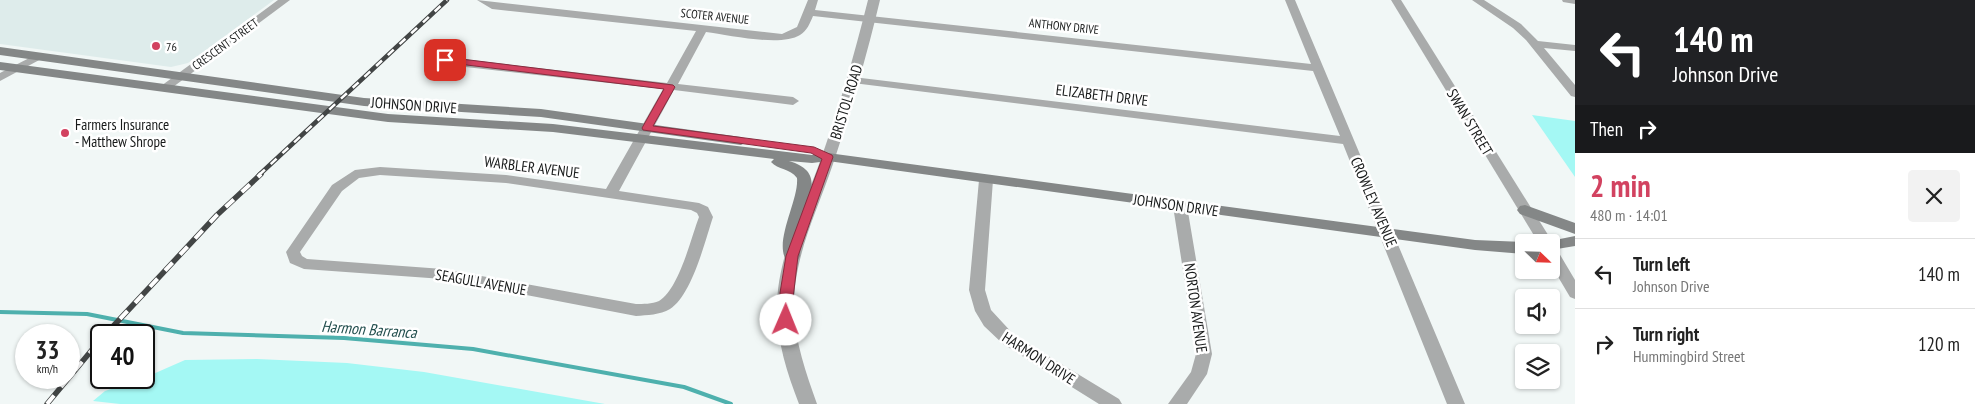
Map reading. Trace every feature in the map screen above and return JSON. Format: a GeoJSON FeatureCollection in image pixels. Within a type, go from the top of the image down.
{"type":"FeatureCollection","features":[{"type":"Feature","properties":{"kind":"main road","name":"JOHNSON DRIVE"},"geometry":{"type":"LineString","coordinates":[[0,51],[371,102],[541,114],[705,148],[812,159],[828,157],[1388,234],[1486,246],[1515,248]]}},
{"type":"Feature","properties":{"kind":"main road","name":"JOHNSON DRIVE"},"geometry":{"type":"LineString","coordinates":[[0,66],[388,118],[515,124],[644,134],[814,150],[828,157]]}},
{"type":"Feature","properties":{"kind":"main road"},"geometry":{"type":"LineString","coordinates":[[705,148],[786,164],[803,173],[806,184],[794,225],[792,256]]}},
{"type":"Feature","properties":{"kind":"main road"},"geometry":{"type":"LineString","coordinates":[[1525,210],[1575,230]]}},
{"type":"Feature","properties":{"kind":"main road"},"geometry":{"type":"LineString","coordinates":[[1560,243],[1575,240]]}},
{"type":"Feature","properties":{"kind":"street","name":"CRESCENT STREET"},"geometry":{"type":"LineString","coordinates":[[165,88],[285,0]]}},
{"type":"Feature","properties":{"kind":"street","name":"SCOTER AVENUE"},"geometry":{"type":"LineString","coordinates":[[482,0],[492,6],[782,37],[796,34],[803,29],[808,12]]}},
{"type":"Feature","properties":{"kind":"street"},"geometry":{"type":"LineString","coordinates":[[808,12],[813,0]]}},
{"type":"Feature","properties":{"kind":"street","name":"BRISTOL ROAD"},"geometry":{"type":"LineString","coordinates":[[808,404],[791,361],[786,320],[786,293],[792,256],[828,157],[853,80],[874,0]]}},
{"type":"Feature","properties":{"kind":"street","name":"CROWLEY AVENUE"},"geometry":{"type":"LineString","coordinates":[[1290,0],[1388,234],[1456,404]]}},
{"type":"Feature","properties":{"kind":"street","name":"SWAN STREET"},"geometry":{"type":"LineString","coordinates":[[1396,0],[1540,234]]}},
{"type":"Feature","properties":{"kind":"street"},"geometry":{"type":"LineString","coordinates":[[1477,0],[1517,26],[1535,44],[1575,93]]}},
{"type":"Feature","properties":{"kind":"street"},"geometry":{"type":"LineString","coordinates":[[1567,0],[1575,1]]}},
{"type":"Feature","properties":{"kind":"street","name":"ANTHONY DRIVE"},"geometry":{"type":"LineString","coordinates":[[808,12],[1318,68]]}},
{"type":"Feature","properties":{"kind":"street"},"geometry":{"type":"LineString","coordinates":[[610,194],[703,28]]}},
{"type":"Feature","properties":{"kind":"street"},"geometry":{"type":"LineString","coordinates":[[1535,44],[1575,48]]}},
{"type":"Feature","properties":{"kind":"street"},"geometry":{"type":"LineString","coordinates":[[0,78],[38,56]]}},
{"type":"Feature","properties":{"kind":"street"},"geometry":{"type":"LineString","coordinates":[[430,60],[445,60],[793,101]]}},
{"type":"Feature","properties":{"kind":"street","name":"ELIZABETH DRIVE"},"geometry":{"type":"LineString","coordinates":[[853,80],[1348,141]]}},
{"type":"Feature","properties":{"kind":"street","name":"WARBLER AVENUE"},"geometry":{"type":"LineString","coordinates":[[295,259],[292,252],[337,188],[355,174],[380,171],[506,179],[694,206],[703,210],[706,217],[677,292],[666,304]]}},
{"type":"Feature","properties":{"kind":"street","name":"HARMON DRIVE"},"geometry":{"type":"LineString","coordinates":[[986,180],[977,290],[983,311],[1008,340],[1113,404]]}},
{"type":"Feature","properties":{"kind":"street","name":"NORTON AVENUE"},"geometry":{"type":"LineString","coordinates":[[1177,404],[1199,374],[1204,354],[1180,206]]}},
{"type":"Feature","properties":{"kind":"street","name":"SEAGULL AVENUE"},"geometry":{"type":"LineString","coordinates":[[295,259],[304,264],[443,274],[636,310],[656,308],[666,304]]}},
{"type":"Feature","properties":{"kind":"street"},"geometry":{"type":"LineString","coordinates":[[1560,267],[1575,293]]}},
{"type":"Feature","properties":{"kind":"shaded area"},"geometry":{"type":"Polygon","coordinates":[[[0,0],[274,0],[188,63],[171,67],[0,44],[0,0]]]}},
{"type":"Feature","properties":{"kind":"shaded area"},"geometry":{"type":"Polygon","coordinates":[[[1532,115],[1575,121],[1575,177],[1532,115]]]}},
{"type":"Feature","properties":{"kind":"shaded area"},"geometry":{"type":"Polygon","coordinates":[[[257,359],[347,363],[424,372],[605,404],[120,404],[93,401],[105,391],[111,389],[155,389],[155,373],[185,360],[257,359]]]}},
{"type":"Feature","properties":{"kind":"waterway","name":"Harmon Barranca"},"geometry":{"type":"LineString","coordinates":[[0,312],[87,314],[183,333],[344,338],[473,349],[684,387],[731,404]]}},
{"type":"Feature","properties":{"kind":"railway"},"geometry":{"type":"LineString","coordinates":[[259,175],[447,0]]}},
{"type":"Feature","properties":{"kind":"railway"},"geometry":{"type":"LineString","coordinates":[[115,324],[217,215],[261,174]]}},
{"type":"Feature","properties":{"kind":"railway"},"geometry":{"type":"LineString","coordinates":[[47,404],[90,352]]}},
{"type":"Feature","properties":{"kind":"place","name":"76"},"geometry":{"type":"Point","coordinates":[156,46]}},
{"type":"Feature","properties":{"kind":"place","name":"Farmers Insurance - Matthew Shrope"},"geometry":{"type":"Point","coordinates":[65,133]}},
{"type":"Feature","properties":{"kind":"route"},"geometry":{"type":"LineString","coordinates":[[445,60],[670,87],[647,128],[814,150],[828,157],[792,256],[786,293],[786,320]]}}]}
